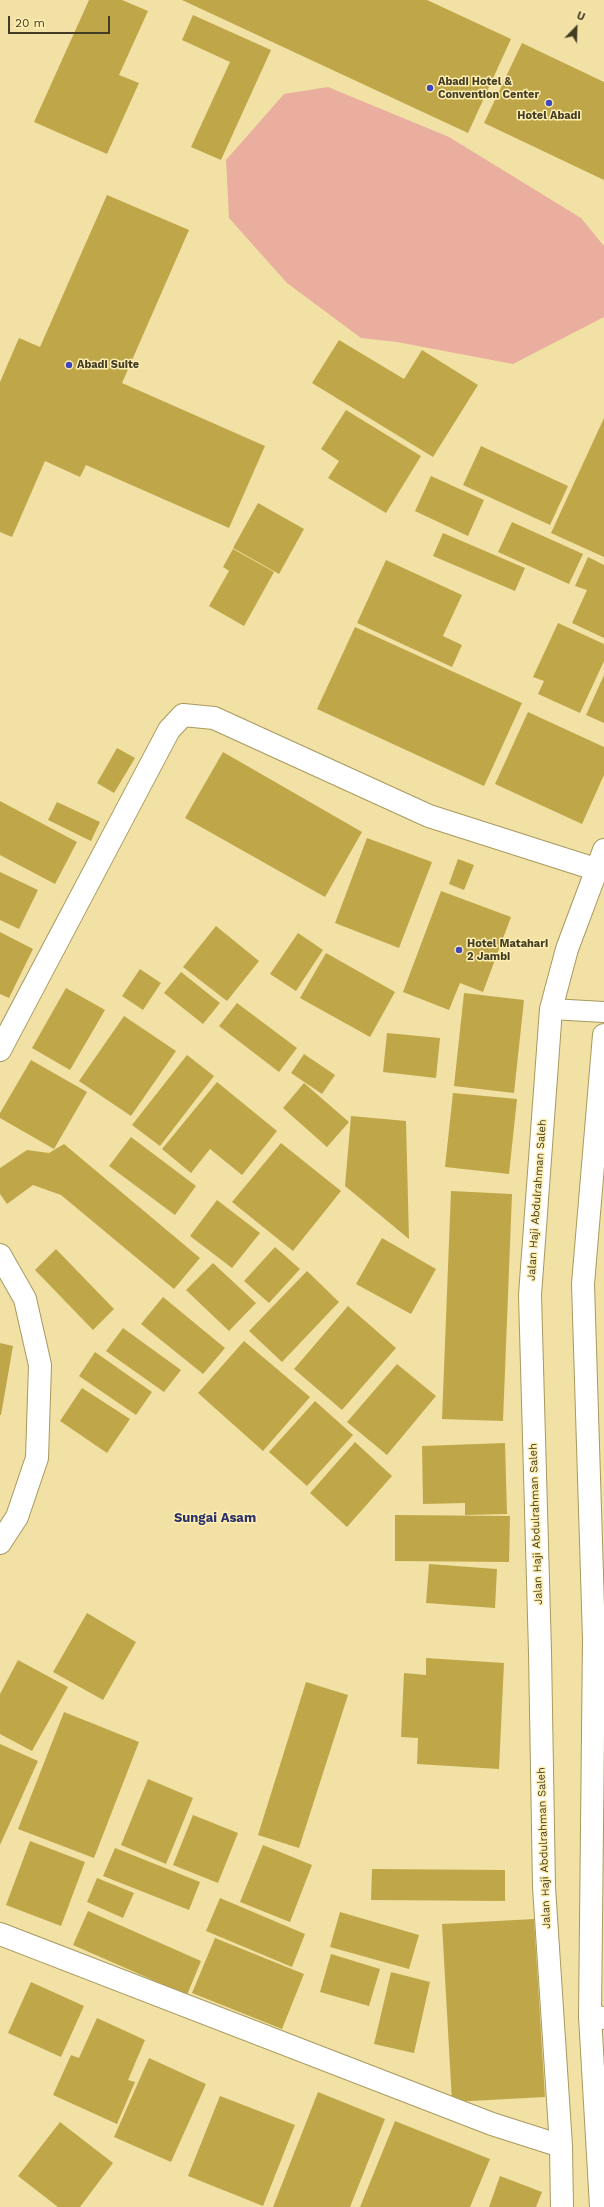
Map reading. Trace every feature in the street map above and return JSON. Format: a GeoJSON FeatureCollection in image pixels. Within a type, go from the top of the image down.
{"type":"FeatureCollection","features":[{"type":"Feature","properties":{"kind":"main road"},"geometry":{"type":"LineString","coordinates":[[0,1050],[169,730],[183,714],[214,718],[429,816],[600,860]]}},
{"type":"Feature","properties":{"kind":"main road","name":"Jalan Haji Abdulrahman Saleh"},"geometry":{"type":"LineString","coordinates":[[562,2207],[561,2146],[544,1887],[540,1652],[530,1295],[551,1009],[567,949],[600,860]]}},
{"type":"Feature","properties":{"kind":"main road"},"geometry":{"type":"LineString","coordinates":[[601,2207],[597,2017],[594,1639],[584,1284],[604,1035]]}},
{"type":"Feature","properties":{"kind":"main road"},"geometry":{"type":"LineString","coordinates":[[0,1255],[24,1299],[40,1365],[37,1458],[17,1517],[0,1543]]}},
{"type":"Feature","properties":{"kind":"main road"},"geometry":{"type":"LineString","coordinates":[[0,1934],[492,2124],[561,2146]]}},
{"type":"Feature","properties":{"kind":"lane"},"geometry":{"type":"LineString","coordinates":[[551,1009],[604,1012]]}},
{"type":"Feature","properties":{"kind":"shaded area"},"geometry":{"type":"Polygon","coordinates":[[[328,87],[449,137],[581,218],[604,246],[604,317],[513,364],[397,342],[361,338],[287,283],[229,218],[226,160],[284,94],[328,87]]]}},
{"type":"Feature","properties":{"kind":"building"},"geometry":{"type":"Polygon","coordinates":[[[89,0],[122,0],[148,11],[119,75],[139,83],[107,154],[34,122],[89,0]]]}},
{"type":"Feature","properties":{"kind":"building","name":"Abadi Hotel & Convention Center"},"geometry":{"type":"Polygon","coordinates":[[[182,0],[427,0],[511,39],[468,133],[182,0]]]}},
{"type":"Feature","properties":{"kind":"building"},"geometry":{"type":"Polygon","coordinates":[[[193,15],[271,50],[221,160],[191,147],[230,62],[182,40],[193,15]]]}},
{"type":"Feature","properties":{"kind":"building","name":"Hotel Abadi"},"geometry":{"type":"Polygon","coordinates":[[[522,43],[604,82],[604,180],[484,123],[522,43]]]}},
{"type":"Feature","properties":{"kind":"building","name":"Abadi Suite"},"geometry":{"type":"Polygon","coordinates":[[[107,195],[189,230],[122,383],[265,446],[229,528],[86,465],[80,477],[45,461],[12,537],[0,532],[0,382],[19,338],[40,347],[107,195]]]}},
{"type":"Feature","properties":{"kind":"building"},"geometry":{"type":"Polygon","coordinates":[[[339,340],[404,379],[422,350],[478,385],[433,457],[312,383],[339,340]]]}},
{"type":"Feature","properties":{"kind":"building"},"geometry":{"type":"Polygon","coordinates":[[[346,410],[421,456],[386,513],[328,478],[339,461],[321,449],[346,410]]]}},
{"type":"Feature","properties":{"kind":"building"},"geometry":{"type":"Polygon","coordinates":[[[604,418],[604,557],[551,533],[604,418]]]}},
{"type":"Feature","properties":{"kind":"building"},"geometry":{"type":"Polygon","coordinates":[[[481,446],[568,486],[550,525],[463,485],[481,446]]]}},
{"type":"Feature","properties":{"kind":"building"},"geometry":{"type":"Polygon","coordinates":[[[431,476],[484,500],[468,536],[415,511],[431,476]]]}},
{"type":"Feature","properties":{"kind":"building"},"geometry":{"type":"Polygon","coordinates":[[[258,503],[304,529],[279,574],[233,548],[258,503]]]}},
{"type":"Feature","properties":{"kind":"building"},"geometry":{"type":"Polygon","coordinates":[[[512,522],[583,554],[569,584],[498,552],[512,522]]]}},
{"type":"Feature","properties":{"kind":"building"},"geometry":{"type":"Polygon","coordinates":[[[443,533],[525,568],[515,591],[433,556],[443,533]]]}},
{"type":"Feature","properties":{"kind":"building"},"geometry":{"type":"Polygon","coordinates":[[[233,549],[274,572],[244,626],[209,606],[229,571],[223,567],[233,549]]]}},
{"type":"Feature","properties":{"kind":"building"},"geometry":{"type":"Polygon","coordinates":[[[588,557],[604,565],[604,638],[572,623],[587,590],[575,586],[588,557]]]}},
{"type":"Feature","properties":{"kind":"building"},"geometry":{"type":"Polygon","coordinates":[[[386,560],[462,595],[443,636],[462,645],[452,667],[357,623],[386,560]]]}},
{"type":"Feature","properties":{"kind":"building"},"geometry":{"type":"Polygon","coordinates":[[[558,623],[604,644],[604,661],[580,713],[538,694],[544,681],[533,677],[558,623]]]}},
{"type":"Feature","properties":{"kind":"building"},"geometry":{"type":"Polygon","coordinates":[[[355,627],[522,703],[484,786],[317,709],[355,627]]]}},
{"type":"Feature","properties":{"kind":"building"},"geometry":{"type":"Polygon","coordinates":[[[604,675],[604,723],[586,715],[604,675]]]}},
{"type":"Feature","properties":{"kind":"building"},"geometry":{"type":"Polygon","coordinates":[[[528,712],[604,747],[604,775],[582,824],[495,784],[528,712]]]}},
{"type":"Feature","properties":{"kind":"building"},"geometry":{"type":"Polygon","coordinates":[[[117,748],[135,758],[114,793],[97,783],[117,748]]]}},
{"type":"Feature","properties":{"kind":"building"},"geometry":{"type":"Polygon","coordinates":[[[223,752],[362,832],[325,897],[185,818],[223,752]]]}},
{"type":"Feature","properties":{"kind":"building"},"geometry":{"type":"Polygon","coordinates":[[[0,801],[77,842],[55,884],[0,855],[0,801]]]}},
{"type":"Feature","properties":{"kind":"building"},"geometry":{"type":"Polygon","coordinates":[[[57,802],[100,822],[91,841],[48,820],[57,802]]]}},
{"type":"Feature","properties":{"kind":"building"},"geometry":{"type":"Polygon","coordinates":[[[367,838],[432,862],[399,948],[335,923],[367,838]]]}},
{"type":"Feature","properties":{"kind":"building"},"geometry":{"type":"Polygon","coordinates":[[[458,859],[474,865],[464,890],[449,884],[458,859]]]}},
{"type":"Feature","properties":{"kind":"building"},"geometry":{"type":"Polygon","coordinates":[[[0,872],[38,890],[19,929],[0,920],[0,872]]]}},
{"type":"Feature","properties":{"kind":"building","name":"Hotel Matahari 2 Jambi"},"geometry":{"type":"Polygon","coordinates":[[[441,891],[511,917],[483,992],[460,983],[449,1010],[403,992],[441,891]]]}},
{"type":"Feature","properties":{"kind":"building"},"geometry":{"type":"Polygon","coordinates":[[[216,926],[259,961],[227,1001],[183,967],[216,926]]]}},
{"type":"Feature","properties":{"kind":"building"},"geometry":{"type":"Polygon","coordinates":[[[0,932],[33,949],[9,998],[0,994],[0,932]]]}},
{"type":"Feature","properties":{"kind":"building"},"geometry":{"type":"Polygon","coordinates":[[[298,933],[323,950],[296,991],[270,974],[298,933]]]}},
{"type":"Feature","properties":{"kind":"building"},"geometry":{"type":"Polygon","coordinates":[[[326,953],[395,992],[370,1037],[300,998],[326,953]]]}},
{"type":"Feature","properties":{"kind":"building"},"geometry":{"type":"Polygon","coordinates":[[[140,969],[161,983],[143,1010],[122,996],[140,969]]]}},
{"type":"Feature","properties":{"kind":"building"},"geometry":{"type":"Polygon","coordinates":[[[181,972],[220,1003],[203,1024],[164,993],[181,972]]]}},
{"type":"Feature","properties":{"kind":"building"},"geometry":{"type":"Polygon","coordinates":[[[66,988],[105,1010],[70,1070],[32,1048],[66,988]]]}},
{"type":"Feature","properties":{"kind":"building"},"geometry":{"type":"Polygon","coordinates":[[[464,993],[524,1000],[514,1093],[454,1086],[464,993]]]}},
{"type":"Feature","properties":{"kind":"building"},"geometry":{"type":"Polygon","coordinates":[[[237,1003],[297,1048],[279,1072],[219,1026],[237,1003]]]}},
{"type":"Feature","properties":{"kind":"building"},"geometry":{"type":"Polygon","coordinates":[[[124,1016],[176,1051],[131,1116],[79,1081],[124,1016]]]}},
{"type":"Feature","properties":{"kind":"building"},"geometry":{"type":"Polygon","coordinates":[[[387,1033],[440,1038],[436,1078],[383,1072],[387,1033]]]}},
{"type":"Feature","properties":{"kind":"building"},"geometry":{"type":"Polygon","coordinates":[[[304,1054],[335,1075],[322,1094],[291,1073],[304,1054]]]}},
{"type":"Feature","properties":{"kind":"building"},"geometry":{"type":"Polygon","coordinates":[[[187,1055],[214,1076],[160,1146],[132,1125],[187,1055]]]}},
{"type":"Feature","properties":{"kind":"building"},"geometry":{"type":"Polygon","coordinates":[[[31,1060],[87,1092],[54,1149],[0,1118],[0,1113],[31,1060]]]}},
{"type":"Feature","properties":{"kind":"building"},"geometry":{"type":"Polygon","coordinates":[[[217,1082],[277,1131],[242,1175],[210,1149],[191,1173],[162,1149],[217,1082]]]}},
{"type":"Feature","properties":{"kind":"building"},"geometry":{"type":"Polygon","coordinates":[[[304,1083],[349,1122],[327,1147],[283,1108],[304,1083]]]}},
{"type":"Feature","properties":{"kind":"building"},"geometry":{"type":"Polygon","coordinates":[[[453,1093],[517,1099],[509,1174],[445,1167],[453,1093]]]}},
{"type":"Feature","properties":{"kind":"building"},"geometry":{"type":"Polygon","coordinates":[[[351,1116],[406,1121],[409,1239],[345,1186],[351,1116]]]}},
{"type":"Feature","properties":{"kind":"building"},"geometry":{"type":"Polygon","coordinates":[[[131,1137],[196,1186],[175,1215],[109,1166],[131,1137]]]}},
{"type":"Feature","properties":{"kind":"building"},"geometry":{"type":"Polygon","coordinates":[[[281,1143],[341,1191],[293,1251],[232,1202],[281,1143]]]}},
{"type":"Feature","properties":{"kind":"building"},"geometry":{"type":"Polygon","coordinates":[[[64,1144],[200,1258],[174,1289],[61,1195],[33,1185],[7,1204],[0,1194],[0,1168],[27,1150],[49,1153],[64,1144]]]}},
{"type":"Feature","properties":{"kind":"building"},"geometry":{"type":"Polygon","coordinates":[[[451,1191],[512,1194],[503,1421],[442,1419],[451,1191]]]}},
{"type":"Feature","properties":{"kind":"building"},"geometry":{"type":"Polygon","coordinates":[[[217,1200],[260,1233],[232,1268],[190,1236],[217,1200]]]}},
{"type":"Feature","properties":{"kind":"building"},"geometry":{"type":"Polygon","coordinates":[[[382,1238],[436,1269],[411,1314],[356,1284],[382,1238]]]}},
{"type":"Feature","properties":{"kind":"building"},"geometry":{"type":"Polygon","coordinates":[[[275,1247],[300,1269],[269,1303],[244,1281],[275,1247]]]}},
{"type":"Feature","properties":{"kind":"building"},"geometry":{"type":"Polygon","coordinates":[[[56,1249],[114,1309],[93,1330],[35,1270],[56,1249]]]}},
{"type":"Feature","properties":{"kind":"building"},"geometry":{"type":"Polygon","coordinates":[[[213,1263],[256,1303],[229,1331],[186,1290],[213,1263]]]}},
{"type":"Feature","properties":{"kind":"building"},"geometry":{"type":"Polygon","coordinates":[[[307,1271],[339,1302],[282,1362],[249,1331],[307,1271]]]}},
{"type":"Feature","properties":{"kind":"building"},"geometry":{"type":"Polygon","coordinates":[[[163,1297],[225,1348],[203,1374],[141,1324],[163,1297]]]}},
{"type":"Feature","properties":{"kind":"building"},"geometry":{"type":"Polygon","coordinates":[[[348,1306],[396,1348],[342,1410],[294,1369],[348,1306]]]}},
{"type":"Feature","properties":{"kind":"building"},"geometry":{"type":"Polygon","coordinates":[[[123,1328],[181,1370],[164,1392],[106,1351],[123,1328]]]}},
{"type":"Feature","properties":{"kind":"building"},"geometry":{"type":"Polygon","coordinates":[[[244,1341],[310,1397],[263,1451],[198,1393],[244,1341]]]}},
{"type":"Feature","properties":{"kind":"building"},"geometry":{"type":"Polygon","coordinates":[[[0,1343],[13,1346],[1,1415],[0,1415],[0,1343]]]}},
{"type":"Feature","properties":{"kind":"building"},"geometry":{"type":"Polygon","coordinates":[[[95,1352],[152,1392],[136,1415],[79,1376],[95,1352]]]}},
{"type":"Feature","properties":{"kind":"building"},"geometry":{"type":"Polygon","coordinates":[[[397,1364],[436,1396],[387,1455],[347,1422],[397,1364]]]}},
{"type":"Feature","properties":{"kind":"building"},"geometry":{"type":"Polygon","coordinates":[[[82,1388],[130,1419],[107,1453],[60,1421],[82,1388]]]}},
{"type":"Feature","properties":{"kind":"building"},"geometry":{"type":"Polygon","coordinates":[[[315,1401],[353,1435],[307,1486],[269,1452],[315,1401]]]}},
{"type":"Feature","properties":{"kind":"building"},"geometry":{"type":"Polygon","coordinates":[[[355,1442],[392,1476],[347,1527],[310,1493],[355,1442]]]}},
{"type":"Feature","properties":{"kind":"building"},"geometry":{"type":"Polygon","coordinates":[[[505,1443],[507,1514],[465,1515],[465,1503],[423,1504],[422,1446],[505,1443]]]}},
{"type":"Feature","properties":{"kind":"building"},"geometry":{"type":"Polygon","coordinates":[[[395,1515],[510,1516],[509,1562],[395,1561],[395,1515]]]}},
{"type":"Feature","properties":{"kind":"building"},"geometry":{"type":"Polygon","coordinates":[[[429,1564],[497,1569],[495,1608],[426,1603],[429,1564]]]}},
{"type":"Feature","properties":{"kind":"building"},"geometry":{"type":"Polygon","coordinates":[[[87,1613],[136,1642],[103,1700],[53,1672],[87,1613]]]}},
{"type":"Feature","properties":{"kind":"building"},"geometry":{"type":"Polygon","coordinates":[[[426,1658],[504,1663],[499,1769],[417,1764],[418,1738],[401,1737],[404,1673],[426,1675],[426,1658]]]}},
{"type":"Feature","properties":{"kind":"building"},"geometry":{"type":"Polygon","coordinates":[[[18,1660],[68,1687],[32,1751],[0,1734],[0,1694],[18,1660]]]}},
{"type":"Feature","properties":{"kind":"building"},"geometry":{"type":"Polygon","coordinates":[[[306,1682],[348,1695],[299,1848],[258,1835],[306,1682]]]}},
{"type":"Feature","properties":{"kind":"building"},"geometry":{"type":"Polygon","coordinates":[[[64,1712],[139,1742],[94,1858],[18,1829],[64,1712]]]}},
{"type":"Feature","properties":{"kind":"building"},"geometry":{"type":"Polygon","coordinates":[[[0,1744],[38,1761],[0,1845],[0,1744]]]}},
{"type":"Feature","properties":{"kind":"building"},"geometry":{"type":"Polygon","coordinates":[[[148,1779],[193,1798],[166,1864],[121,1845],[148,1779]]]}},
{"type":"Feature","properties":{"kind":"building"},"geometry":{"type":"Polygon","coordinates":[[[193,1815],[238,1833],[218,1883],[173,1865],[193,1815]]]}},
{"type":"Feature","properties":{"kind":"building"},"geometry":{"type":"Polygon","coordinates":[[[30,1841],[85,1862],[61,1926],[6,1905],[30,1841]]]}},
{"type":"Feature","properties":{"kind":"building"},"geometry":{"type":"Polygon","coordinates":[[[263,1845],[312,1865],[290,1922],[240,1902],[263,1845]]]}},
{"type":"Feature","properties":{"kind":"building"},"geometry":{"type":"Polygon","coordinates":[[[115,1848],[200,1882],[189,1910],[103,1876],[115,1848]]]}},
{"type":"Feature","properties":{"kind":"building"},"geometry":{"type":"Polygon","coordinates":[[[372,1869],[505,1870],[505,1901],[371,1900],[372,1869]]]}},
{"type":"Feature","properties":{"kind":"building"},"geometry":{"type":"Polygon","coordinates":[[[97,1878],[134,1893],[123,1918],[87,1902],[97,1878]]]}},
{"type":"Feature","properties":{"kind":"building"},"geometry":{"type":"Polygon","coordinates":[[[220,1898],[305,1934],[292,1967],[206,1931],[220,1898]]]}},
{"type":"Feature","properties":{"kind":"building"},"geometry":{"type":"Polygon","coordinates":[[[88,1911],[201,1961],[187,1995],[73,1945],[88,1911]]]}},
{"type":"Feature","properties":{"kind":"building"},"geometry":{"type":"Polygon","coordinates":[[[340,1912],[419,1935],[409,1969],[330,1947],[340,1912]]]}},
{"type":"Feature","properties":{"kind":"building"},"geometry":{"type":"Polygon","coordinates":[[[534,1919],[545,2097],[452,2102],[442,1924],[534,1919]]]}},
{"type":"Feature","properties":{"kind":"building"},"geometry":{"type":"Polygon","coordinates":[[[215,1938],[304,1974],[282,2029],[192,1993],[215,1938]]]}},
{"type":"Feature","properties":{"kind":"building"},"geometry":{"type":"Polygon","coordinates":[[[331,1954],[380,1969],[369,2006],[320,1992],[331,1954]]]}},
{"type":"Feature","properties":{"kind":"building"},"geometry":{"type":"Polygon","coordinates":[[[391,1972],[430,1982],[414,2053],[374,2044],[391,1972]]]}},
{"type":"Feature","properties":{"kind":"building"},"geometry":{"type":"Polygon","coordinates":[[[31,1982],[84,2006],[61,2057],[8,2033],[31,1982]]]}},
{"type":"Feature","properties":{"kind":"building"},"geometry":{"type":"Polygon","coordinates":[[[97,2018],[145,2040],[128,2080],[135,2082],[117,2124],[53,2095],[71,2055],[79,2058],[97,2018]]]}},
{"type":"Feature","properties":{"kind":"building"},"geometry":{"type":"Polygon","coordinates":[[[149,2058],[206,2084],[171,2162],[114,2137],[149,2058]]]}},
{"type":"Feature","properties":{"kind":"building"},"geometry":{"type":"Polygon","coordinates":[[[318,2092],[385,2119],[350,2207],[273,2207],[318,2092]]]}},
{"type":"Feature","properties":{"kind":"building"},"geometry":{"type":"Polygon","coordinates":[[[220,2096],[295,2125],[263,2206],[188,2176],[220,2096]]]}},
{"type":"Feature","properties":{"kind":"building"},"geometry":{"type":"Polygon","coordinates":[[[395,2121],[490,2159],[470,2207],[360,2207],[395,2121]]]}},
{"type":"Feature","properties":{"kind":"building"},"geometry":{"type":"Polygon","coordinates":[[[60,2122],[113,2163],[80,2207],[58,2207],[18,2176],[60,2122]]]}},
{"type":"Feature","properties":{"kind":"building"},"geometry":{"type":"Polygon","coordinates":[[[500,2176],[542,2192],[536,2207],[489,2207],[500,2176]]]}},
{"type":"Feature","properties":{"kind":"place","name":"Abadi Hotel & Convention Center"},"geometry":{"type":"Point","coordinates":[430,88]}},
{"type":"Feature","properties":{"kind":"place","name":"Hotel Abadi"},"geometry":{"type":"Point","coordinates":[549,103]}},
{"type":"Feature","properties":{"kind":"place","name":"Abadi Suite"},"geometry":{"type":"Point","coordinates":[69,365]}},
{"type":"Feature","properties":{"kind":"place","name":"Hotel Matahari 2 Jambi"},"geometry":{"type":"Point","coordinates":[459,950]}},
{"type":"Feature","properties":{"kind":"district","name":"Sungai Asam"},"geometry":{"type":"Point","coordinates":[215,1518]}}]}
